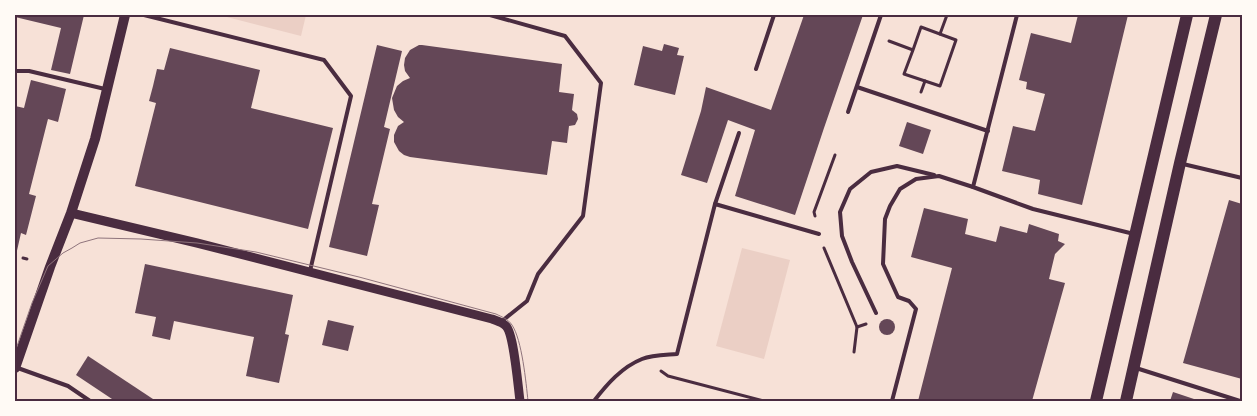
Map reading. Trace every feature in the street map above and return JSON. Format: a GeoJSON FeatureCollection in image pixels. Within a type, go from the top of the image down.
{"type":"FeatureCollection","features":[{"type":"Feature","properties":{"kind":"main road"},"geometry":{"type":"LineString","coordinates":[[15,368],[71,213],[94,139],[125,15]]}},
{"type":"Feature","properties":{"kind":"main road"},"geometry":{"type":"LineString","coordinates":[[1096,401],[1188,15]]}},
{"type":"Feature","properties":{"kind":"main road"},"geometry":{"type":"LineString","coordinates":[[1126,401],[1216,15]]}},
{"type":"Feature","properties":{"kind":"street"},"geometry":{"type":"LineString","coordinates":[[71,213],[310,272],[501,322],[507,327],[511,337],[520,401]]}},
{"type":"Feature","properties":{"kind":"lane"},"geometry":{"type":"LineString","coordinates":[[144,15],[324,60],[351,96],[310,272]]}},
{"type":"Feature","properties":{"kind":"lane"},"geometry":{"type":"LineString","coordinates":[[490,15],[565,36],[601,83],[583,216],[538,274],[527,301],[501,322]]}},
{"type":"Feature","properties":{"kind":"lane"},"geometry":{"type":"LineString","coordinates":[[756,69],[774,15]]}},
{"type":"Feature","properties":{"kind":"lane"},"geometry":{"type":"LineString","coordinates":[[848,112],[881,15]]}},
{"type":"Feature","properties":{"kind":"lane"},"geometry":{"type":"LineString","coordinates":[[973,187],[1017,15]]}},
{"type":"Feature","properties":{"kind":"lane"},"geometry":{"type":"LineString","coordinates":[[15,71],[29,71],[107,90]]}},
{"type":"Feature","properties":{"kind":"lane"},"geometry":{"type":"LineString","coordinates":[[856,87],[988,131]]}},
{"type":"Feature","properties":{"kind":"lane"},"geometry":{"type":"LineString","coordinates":[[594,401],[606,385],[628,367],[643,359],[677,354],[716,204],[739,133]]}},
{"type":"Feature","properties":{"kind":"lane"},"geometry":{"type":"LineString","coordinates":[[1180,163],[1242,178]]}},
{"type":"Feature","properties":{"kind":"lane"},"geometry":{"type":"LineString","coordinates":[[876,313],[842,236],[840,212],[850,189],[872,172],[897,166],[939,176],[1033,209],[1136,235]]}},
{"type":"Feature","properties":{"kind":"lane"},"geometry":{"type":"LineString","coordinates":[[892,401],[916,309],[909,301],[898,297],[883,264],[884,219],[900,189],[916,179],[939,176]]}},
{"type":"Feature","properties":{"kind":"lane"},"geometry":{"type":"LineString","coordinates":[[716,204],[819,234]]}},
{"type":"Feature","properties":{"kind":"lane"},"geometry":{"type":"LineString","coordinates":[[1134,367],[1240,401]]}},
{"type":"Feature","properties":{"kind":"lane"},"geometry":{"type":"LineString","coordinates":[[15,368],[68,386],[90,401]]}},
{"type":"Feature","properties":{"kind":"path"},"geometry":{"type":"LineString","coordinates":[[940,34],[947,15]]}},
{"type":"Feature","properties":{"kind":"path"},"geometry":{"type":"LineString","coordinates":[[921,27],[956,40],[940,86],[904,74],[913,50],[921,27]]}},
{"type":"Feature","properties":{"kind":"path"},"geometry":{"type":"LineString","coordinates":[[874,35],[913,50]]}},
{"type":"Feature","properties":{"kind":"path"},"geometry":{"type":"LineString","coordinates":[[831,265],[819,234],[814,212],[835,155]]}},
{"type":"Feature","properties":{"kind":"path"},"geometry":{"type":"LineString","coordinates":[[854,352],[858,327]]}},
{"type":"Feature","properties":{"kind":"path"},"geometry":{"type":"LineString","coordinates":[[643,359],[668,376],[764,401]]}},
{"type":"Feature","properties":{"kind":"shaded area"},"geometry":{"type":"Polygon","coordinates":[[[219,15],[306,15],[301,36],[219,15]]]}},
{"type":"Feature","properties":{"kind":"shaded area"},"geometry":{"type":"Polygon","coordinates":[[[742,248],[790,260],[764,359],[716,346],[742,248]]]}},
{"type":"Feature","properties":{"kind":"building"},"geometry":{"type":"Polygon","coordinates":[[[15,15],[84,15],[70,74],[51,70],[61,28],[15,17],[15,15]]]}},
{"type":"Feature","properties":{"kind":"building"},"geometry":{"type":"Polygon","coordinates":[[[804,15],[863,15],[795,215],[735,196],[755,130],[728,120],[707,183],[681,175],[701,111],[706,87],[771,110],[804,15]]]}},
{"type":"Feature","properties":{"kind":"building"},"geometry":{"type":"Polygon","coordinates":[[[1078,15],[1128,15],[1082,205],[1038,194],[1040,180],[1002,171],[1013,126],[1035,131],[1045,94],[1026,89],[1027,82],[1019,80],[1031,33],[1071,43],[1078,15]]]}},
{"type":"Feature","properties":{"kind":"building"},"geometry":{"type":"Polygon","coordinates":[[[664,44],[679,48],[677,55],[684,56],[675,95],[634,85],[643,46],[662,51],[664,44]]]}},
{"type":"Feature","properties":{"kind":"building"},"geometry":{"type":"Polygon","coordinates":[[[377,45],[402,51],[384,127],[390,129],[372,204],[379,205],[367,256],[329,247],[377,45]]]}},
{"type":"Feature","properties":{"kind":"building"},"geometry":{"type":"Polygon","coordinates":[[[419,45],[562,64],[559,92],[574,94],[572,110],[577,114],[578,119],[575,125],[569,126],[567,143],[552,141],[547,175],[410,157],[399,151],[394,142],[394,135],[398,126],[404,122],[394,110],[392,98],[397,86],[410,78],[405,71],[405,58],[410,50],[419,45]]]}},
{"type":"Feature","properties":{"kind":"building"},"geometry":{"type":"Polygon","coordinates":[[[170,48],[260,70],[251,108],[333,128],[308,229],[135,186],[156,103],[149,101],[157,69],[164,70],[170,48]]]}},
{"type":"Feature","properties":{"kind":"building"},"geometry":{"type":"Polygon","coordinates":[[[31,80],[66,89],[58,122],[48,119],[29,194],[36,196],[26,235],[21,233],[16,255],[15,106],[24,108],[31,80]]]}},
{"type":"Feature","properties":{"kind":"building"},"geometry":{"type":"Polygon","coordinates":[[[907,122],[931,130],[923,154],[899,146],[907,122]]]}},
{"type":"Feature","properties":{"kind":"building"},"geometry":{"type":"Polygon","coordinates":[[[1229,200],[1242,204],[1242,379],[1183,363],[1229,200]]]}},
{"type":"Feature","properties":{"kind":"building"},"geometry":{"type":"Polygon","coordinates":[[[924,208],[968,219],[965,234],[996,242],[1000,226],[1027,233],[1029,224],[1059,234],[1058,241],[1065,244],[1055,254],[1049,279],[1065,283],[1032,401],[918,401],[952,268],[911,257],[924,208]]]}},
{"type":"Feature","properties":{"kind":"building"},"geometry":{"type":"Polygon","coordinates":[[[145,264],[293,295],[285,334],[289,335],[279,383],[246,376],[254,337],[174,321],[170,340],[152,336],[156,317],[135,313],[145,264]]]}},
{"type":"Feature","properties":{"kind":"building"},"geometry":{"type":"Polygon","coordinates":[[[884,319],[890,319],[895,324],[893,333],[884,335],[879,330],[879,324],[884,319]]]}},
{"type":"Feature","properties":{"kind":"building"},"geometry":{"type":"Polygon","coordinates":[[[328,320],[354,326],[348,351],[322,345],[328,320]]]}},
{"type":"Feature","properties":{"kind":"building"},"geometry":{"type":"Polygon","coordinates":[[[88,356],[156,401],[115,401],[76,375],[88,356]]]}},
{"type":"Feature","properties":{"kind":"building"},"geometry":{"type":"Polygon","coordinates":[[[1173,392],[1200,401],[1170,401],[1173,392]]]}},
{"type":"Feature","properties":{"kind":"tram line"},"geometry":{"type":"LineString","coordinates":[[15,352],[32,303],[48,266],[63,253],[80,243],[98,238],[197,243],[256,252],[359,277],[505,318],[512,325],[518,341],[528,401]]}}]}
